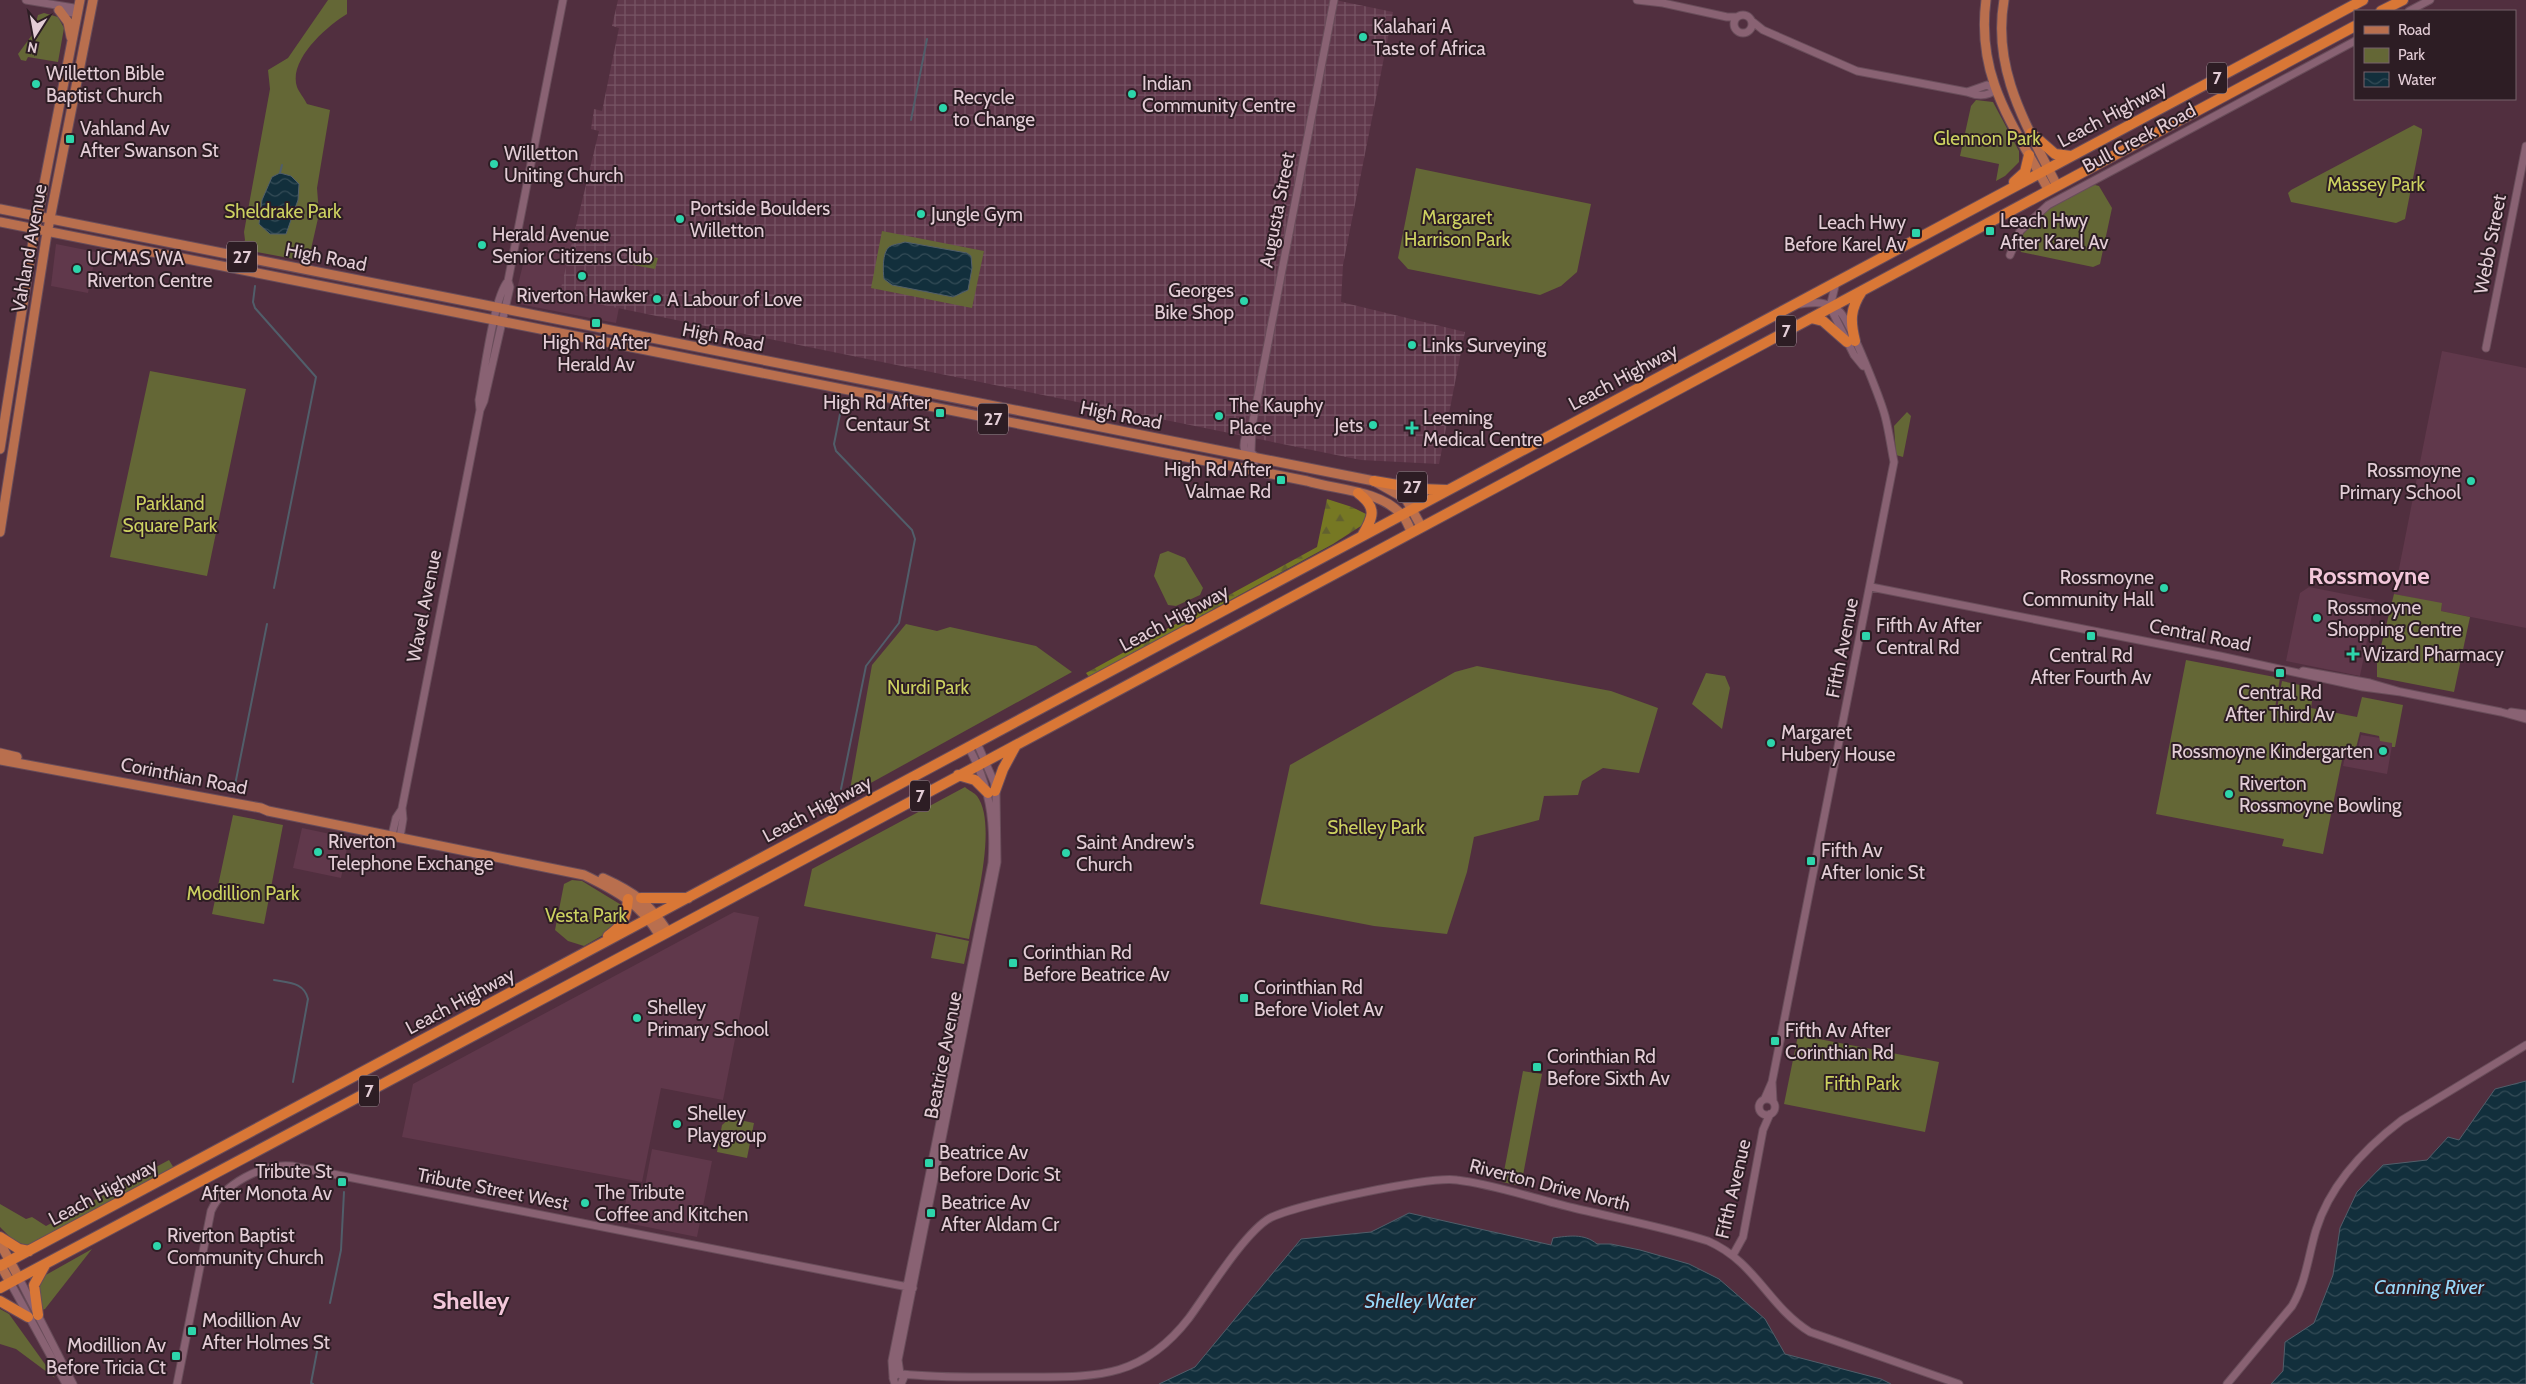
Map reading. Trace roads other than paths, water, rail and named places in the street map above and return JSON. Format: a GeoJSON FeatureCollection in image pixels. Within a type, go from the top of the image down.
{"type":"FeatureCollection","features":[{"type":"Feature","properties":{"kind":"highway","name":"Leach Highway"},"geometry":{"type":"LineString","coordinates":[[3,1264],[2363,0]]}},
{"type":"Feature","properties":{"kind":"highway"},"geometry":{"type":"LineString","coordinates":[[2384,10],[2403,0]]}},
{"type":"Feature","properties":{"kind":"highway","name":"Leach Highway"},"geometry":{"type":"LineString","coordinates":[[0,1288],[664,934],[1411,531],[2354,27]]}},
{"type":"Feature","properties":{"kind":"highway"},"geometry":{"type":"LineString","coordinates":[[2031,133],[2055,154],[2071,156]]}},
{"type":"Feature","properties":{"kind":"highway"},"geometry":{"type":"LineString","coordinates":[[2004,191],[2025,172],[2029,155]]}},
{"type":"Feature","properties":{"kind":"highway"},"geometry":{"type":"LineString","coordinates":[[1851,341],[1850,319],[1856,301],[1864,288]]}},
{"type":"Feature","properties":{"kind":"highway"},"geometry":{"type":"LineString","coordinates":[[1811,318],[1823,321],[1851,341]]}},
{"type":"Feature","properties":{"kind":"highway","name":"27"},"geometry":{"type":"LineString","coordinates":[[1374,480],[1422,489],[1450,490]]}},
{"type":"Feature","properties":{"kind":"highway","name":"27"},"geometry":{"type":"LineString","coordinates":[[1358,493],[1368,501],[1372,513],[1362,537]]}},
{"type":"Feature","properties":{"kind":"highway"},"geometry":{"type":"LineString","coordinates":[[958,775],[975,780],[992,792],[1016,744]]}},
{"type":"Feature","properties":{"kind":"highway"},"geometry":{"type":"LineString","coordinates":[[641,898],[689,898]]}},
{"type":"Feature","properties":{"kind":"highway"},"geometry":{"type":"LineString","coordinates":[[592,950],[622,925],[628,899]]}},
{"type":"Feature","properties":{"kind":"highway"},"geometry":{"type":"LineString","coordinates":[[0,1237],[19,1248],[29,1251]]}},
{"type":"Feature","properties":{"kind":"highway"},"geometry":{"type":"LineString","coordinates":[[0,1300],[33,1316],[34,1285],[46,1264]]}},
{"type":"Feature","properties":{"kind":"main road","name":"Vahland Avenue"},"geometry":{"type":"LineString","coordinates":[[0,532],[47,231],[93,0]]}},
{"type":"Feature","properties":{"kind":"main road"},"geometry":{"type":"LineString","coordinates":[[1986,0],[1983,24],[1984,46],[1989,73],[2029,155],[2044,171]]}},
{"type":"Feature","properties":{"kind":"main road"},"geometry":{"type":"LineString","coordinates":[[2004,0],[2000,32],[2006,72],[2015,100],[2031,133],[2044,171],[2052,187]]}},
{"type":"Feature","properties":{"kind":"main road","name":"Vahland Avenue"},"geometry":{"type":"LineString","coordinates":[[0,448],[35,229],[79,6]]}},
{"type":"Feature","properties":{"kind":"main road"},"geometry":{"type":"LineString","coordinates":[[79,6],[87,32]]}},
{"type":"Feature","properties":{"kind":"main road"},"geometry":{"type":"LineString","coordinates":[[59,10],[68,22],[72,42]]}},
{"type":"Feature","properties":{"kind":"main road"},"geometry":{"type":"LineString","coordinates":[[1996,90],[2006,72]]}},
{"type":"Feature","properties":{"kind":"main road"},"geometry":{"type":"LineString","coordinates":[[1996,90],[2015,100]]}},
{"type":"Feature","properties":{"kind":"main road","name":"High Road"},"geometry":{"type":"LineString","coordinates":[[0,209],[1258,460],[1374,480],[1400,494],[1413,509],[1422,526]]}},
{"type":"Feature","properties":{"kind":"main road","name":"High Road"},"geometry":{"type":"LineString","coordinates":[[0,222],[1264,473],[1358,493],[1395,508],[1403,515]]}},
{"type":"Feature","properties":{"kind":"main road","name":"27"},"geometry":{"type":"LineString","coordinates":[[1403,515],[1411,531]]}},
{"type":"Feature","properties":{"kind":"main road","name":"Corinthian Road"},"geometry":{"type":"LineString","coordinates":[[0,753],[46,762],[100,776]]}},
{"type":"Feature","properties":{"kind":"main road","name":"Corinthian Road"},"geometry":{"type":"LineString","coordinates":[[0,760],[100,776],[261,808],[268,811],[560,864],[604,879],[641,898],[664,934]]}},
{"type":"Feature","properties":{"kind":"main road","name":"Corinthian Road"},"geometry":{"type":"LineString","coordinates":[[396,834],[584,875],[628,899],[654,917]]}},
{"type":"Feature","properties":{"kind":"main road"},"geometry":{"type":"LineString","coordinates":[[0,1244],[3,1264],[15,1280]]}},
{"type":"Feature","properties":{"kind":"street"},"geometry":{"type":"LineString","coordinates":[[26,0],[44,4],[79,6]]}},
{"type":"Feature","properties":{"kind":"street","name":"Wavel Avenue"},"geometry":{"type":"LineString","coordinates":[[396,834],[396,818],[402,808],[480,410],[484,401],[501,309],[502,287],[508,281],[563,0]]}},
{"type":"Feature","properties":{"kind":"street","name":"Augusta Street"},"geometry":{"type":"LineString","coordinates":[[1258,460],[1251,452],[1252,426],[1334,0]]}},
{"type":"Feature","properties":{"kind":"street"},"geometry":{"type":"LineString","coordinates":[[1637,0],[1660,2],[1736,20],[1746,15],[1763,30],[1848,68],[1967,92],[1987,85],[1996,90]]}},
{"type":"Feature","properties":{"kind":"street"},"geometry":{"type":"LineString","coordinates":[[2411,10],[2430,0]]}},
{"type":"Feature","properties":{"kind":"street"},"geometry":{"type":"LineString","coordinates":[[44,4],[59,10],[79,6]]}},
{"type":"Feature","properties":{"kind":"street"},"geometry":{"type":"LineString","coordinates":[[1736,20],[1737,32],[1742,34],[1751,30],[1763,30]]}},
{"type":"Feature","properties":{"kind":"street"},"geometry":{"type":"LineString","coordinates":[[1751,30],[1753,22]]}},
{"type":"Feature","properties":{"kind":"street","name":"Bull Creek Road"},"geometry":{"type":"LineString","coordinates":[[2010,254],[2020,231],[2048,205],[2354,42]]}},
{"type":"Feature","properties":{"kind":"street","name":"Webb Street"},"geometry":{"type":"LineString","coordinates":[[2486,348],[2526,146]]}},
{"type":"Feature","properties":{"kind":"street"},"geometry":{"type":"LineString","coordinates":[[1830,307],[1831,296],[1836,282]]}},
{"type":"Feature","properties":{"kind":"street"},"geometry":{"type":"LineString","coordinates":[[1795,305],[1824,302],[1830,307]]}},
{"type":"Feature","properties":{"kind":"street","name":"Fifth Avenue"},"geometry":{"type":"LineString","coordinates":[[1765,1098],[1772,1082],[1871,587],[1894,462],[1885,416],[1867,370],[1830,307]]}},
{"type":"Feature","properties":{"kind":"street","name":"Augusta Street"},"geometry":{"type":"LineString","coordinates":[[1242,446],[1246,434],[1252,426]]}},
{"type":"Feature","properties":{"kind":"street"},"geometry":{"type":"LineString","coordinates":[[1230,454],[1242,446],[1245,456],[1264,473]]}},
{"type":"Feature","properties":{"kind":"street","name":"Central Road"},"geometry":{"type":"LineString","coordinates":[[1871,587],[2288,670],[2314,678],[2382,691],[2401,692],[2501,712],[2526,719]]}},
{"type":"Feature","properties":{"kind":"street","name":"Central Road"},"geometry":{"type":"LineString","coordinates":[[2501,712],[2526,714]]}},
{"type":"Feature","properties":{"kind":"street","name":"Beatrice Avenue"},"geometry":{"type":"LineString","coordinates":[[896,1380],[910,1287],[992,863],[992,792],[982,763],[973,745]]}},
{"type":"Feature","properties":{"kind":"street"},"geometry":{"type":"LineString","coordinates":[[2227,1384],[2292,1306],[2300,1292],[2321,1217],[2339,1183],[2351,1168],[2387,1132],[2402,1120],[2526,1045]]}},
{"type":"Feature","properties":{"kind":"street","name":"Fifth Avenue"},"geometry":{"type":"LineString","coordinates":[[1772,1082],[1773,1102]]}},
{"type":"Feature","properties":{"kind":"street"},"geometry":{"type":"LineString","coordinates":[[1765,1098],[1773,1102],[1775,1107],[1770,1114],[1760,1112],[1758,1104],[1765,1098]]}},
{"type":"Feature","properties":{"kind":"street","name":"Fifth Avenue"},"geometry":{"type":"LineString","coordinates":[[1760,1112],[1763,1130]]}},
{"type":"Feature","properties":{"kind":"street","name":"Fifth Avenue"},"geometry":{"type":"LineString","coordinates":[[1733,1255],[1743,1237],[1763,1130],[1770,1114]]}},
{"type":"Feature","properties":{"kind":"street","name":"Tribute Street West"},"geometry":{"type":"LineString","coordinates":[[177,1384],[208,1223],[214,1204],[221,1195],[246,1178],[268,1168],[292,1166],[910,1287]]}},
{"type":"Feature","properties":{"kind":"street","name":"Riverton Drive North"},"geometry":{"type":"LineString","coordinates":[[896,1380],[916,1376],[1096,1377],[1130,1367],[1153,1355],[1184,1325],[1248,1238],[1271,1218],[1298,1208],[1416,1183],[1456,1179],[1690,1235],[1716,1244],[1749,1268],[1790,1317],[1810,1332],[1959,1384]]}},
{"type":"Feature","properties":{"kind":"street"},"geometry":{"type":"LineString","coordinates":[[15,1280],[66,1384]]}},
{"type":"Feature","properties":{"kind":"street"},"geometry":{"type":"LineString","coordinates":[[33,1316],[73,1384]]}},
{"type":"Feature","properties":{"kind":"water"},"geometry":{"type":"Polygon","coordinates":[[[280,173],[291,176],[299,184],[298,200],[286,234],[270,234],[259,224],[262,200],[272,177],[280,173]]]}},
{"type":"Feature","properties":{"kind":"water"},"geometry":{"type":"Polygon","coordinates":[[[905,242],[967,253],[971,256],[972,268],[968,290],[953,297],[892,285],[884,279],[885,253],[889,247],[905,242]]]}},
{"type":"Feature","properties":{"kind":"water","name":"Canning River"},"geometry":{"type":"Polygon","coordinates":[[[2526,1081],[2526,1384],[2271,1384],[2283,1371],[2285,1342],[2314,1323],[2333,1275],[2340,1228],[2357,1192],[2383,1165],[2427,1160],[2448,1137],[2459,1140],[2495,1089],[2526,1081]]]}},
{"type":"Feature","properties":{"kind":"water","name":"Shelley Water"},"geometry":{"type":"Polygon","coordinates":[[[1409,1213],[1551,1245],[1553,1238],[1570,1236],[1587,1238],[1597,1244],[1611,1244],[1640,1250],[1689,1264],[1719,1279],[1765,1319],[1785,1354],[1881,1379],[1891,1384],[1159,1384],[1195,1367],[1301,1239],[1371,1232],[1409,1213]]]}},
{"type":"Feature","properties":{"kind":"waterway"},"geometry":{"type":"LineString","coordinates":[[911,120],[927,39]]}},
{"type":"Feature","properties":{"kind":"waterway"},"geometry":{"type":"LineString","coordinates":[[280,173],[282,165]]}},
{"type":"Feature","properties":{"kind":"waterway"},"geometry":{"type":"LineString","coordinates":[[255,286],[253,302],[255,308],[316,377],[274,588]]}},
{"type":"Feature","properties":{"kind":"waterway"},"geometry":{"type":"LineString","coordinates":[[841,789],[866,666],[899,623],[915,539],[912,530],[836,451],[834,444],[842,404]]}},
{"type":"Feature","properties":{"kind":"waterway"},"geometry":{"type":"LineString","coordinates":[[235,785],[267,624]]}},
{"type":"Feature","properties":{"kind":"waterway"},"geometry":{"type":"LineString","coordinates":[[274,980],[299,986],[306,993],[308,999],[293,1082]]}},
{"type":"Feature","properties":{"kind":"waterway"},"geometry":{"type":"LineString","coordinates":[[330,1303],[341,1250],[344,1192]]}},
{"type":"Feature","properties":{"kind":"waterway"},"geometry":{"type":"LineString","coordinates":[[313,1384],[311,1383],[320,1336]]}},
{"type":"Feature","properties":{"kind":"place","name":"Kalahari A Taste of Africa"},"geometry":{"type":"Point","coordinates":[1363,37]}},
{"type":"Feature","properties":{"kind":"place","name":"Willetton Bible Baptist Church"},"geometry":{"type":"Point","coordinates":[36,84]}},
{"type":"Feature","properties":{"kind":"place","name":"Indian Community Centre"},"geometry":{"type":"Point","coordinates":[1132,94]}},
{"type":"Feature","properties":{"kind":"place","name":"Recycle to Change"},"geometry":{"type":"Point","coordinates":[943,108]}},
{"type":"Feature","properties":{"kind":"place","name":"Vahland Av After Swanson St"},"geometry":{"type":"Point","coordinates":[70,139]}},
{"type":"Feature","properties":{"kind":"place","name":"Willetton Uniting Church"},"geometry":{"type":"Point","coordinates":[494,164]}},
{"type":"Feature","properties":{"kind":"place","name":"Jungle Gym"},"geometry":{"type":"Point","coordinates":[921,214]}},
{"type":"Feature","properties":{"kind":"place","name":"Portside Boulders Willetton"},"geometry":{"type":"Point","coordinates":[680,219]}},
{"type":"Feature","properties":{"kind":"place","name":"Leach Hwy After Karel Av"},"geometry":{"type":"Point","coordinates":[1990,231]}},
{"type":"Feature","properties":{"kind":"place","name":"Leach Hwy Before Karel Av"},"geometry":{"type":"Point","coordinates":[1916,233]}},
{"type":"Feature","properties":{"kind":"place","name":"Herald Avenue Senior Citizens Club"},"geometry":{"type":"Point","coordinates":[482,245]}},
{"type":"Feature","properties":{"kind":"place","name":"UCMAS WA Riverton Centre"},"geometry":{"type":"Point","coordinates":[77,269]}},
{"type":"Feature","properties":{"kind":"place","name":"Riverton Hawker"},"geometry":{"type":"Point","coordinates":[582,276]}},
{"type":"Feature","properties":{"kind":"place","name":"A Labour of Love"},"geometry":{"type":"Point","coordinates":[657,299]}},
{"type":"Feature","properties":{"kind":"place","name":"Georges Bike Shop"},"geometry":{"type":"Point","coordinates":[1244,301]}},
{"type":"Feature","properties":{"kind":"place","name":"High Rd After Herald Av"},"geometry":{"type":"Point","coordinates":[596,323]}},
{"type":"Feature","properties":{"kind":"place","name":"Links Surveying"},"geometry":{"type":"Point","coordinates":[1412,345]}},
{"type":"Feature","properties":{"kind":"place","name":"High Rd After Centaur St"},"geometry":{"type":"Point","coordinates":[940,413]}},
{"type":"Feature","properties":{"kind":"place","name":"The Kauphy Place"},"geometry":{"type":"Point","coordinates":[1219,416]}},
{"type":"Feature","properties":{"kind":"place","name":"Jets"},"geometry":{"type":"Point","coordinates":[1373,425]}},
{"type":"Feature","properties":{"kind":"place","name":"Leeming Medical Centre"},"geometry":{"type":"Point","coordinates":[1412,428]}},
{"type":"Feature","properties":{"kind":"place","name":"High Rd After Valmae Rd"},"geometry":{"type":"Point","coordinates":[1281,480]}},
{"type":"Feature","properties":{"kind":"place","name":"Rossmoyne Primary School"},"geometry":{"type":"Point","coordinates":[2471,481]}},
{"type":"Feature","properties":{"kind":"place","name":"Rossmoyne Community Hall"},"geometry":{"type":"Point","coordinates":[2164,588]}},
{"type":"Feature","properties":{"kind":"place","name":"Rossmoyne Shopping Centre"},"geometry":{"type":"Point","coordinates":[2317,618]}},
{"type":"Feature","properties":{"kind":"place","name":"Fifth Av After Central Rd"},"geometry":{"type":"Point","coordinates":[1866,636]}},
{"type":"Feature","properties":{"kind":"place","name":"Central Rd After Fourth Av"},"geometry":{"type":"Point","coordinates":[2091,636]}},
{"type":"Feature","properties":{"kind":"place","name":"Wizard Pharmacy"},"geometry":{"type":"Point","coordinates":[2353,654]}},
{"type":"Feature","properties":{"kind":"place","name":"Central Rd After Third Av"},"geometry":{"type":"Point","coordinates":[2280,673]}},
{"type":"Feature","properties":{"kind":"place","name":"Margaret Hubery House"},"geometry":{"type":"Point","coordinates":[1771,743]}},
{"type":"Feature","properties":{"kind":"place","name":"Rossmoyne Kindergarten"},"geometry":{"type":"Point","coordinates":[2383,751]}},
{"type":"Feature","properties":{"kind":"place","name":"Riverton Rossmoyne Bowling"},"geometry":{"type":"Point","coordinates":[2229,794]}},
{"type":"Feature","properties":{"kind":"place","name":"Riverton Telephone Exchange"},"geometry":{"type":"Point","coordinates":[318,852]}},
{"type":"Feature","properties":{"kind":"place","name":"Saint Andrew's Church"},"geometry":{"type":"Point","coordinates":[1066,853]}},
{"type":"Feature","properties":{"kind":"place","name":"Fifth Av After Ionic St"},"geometry":{"type":"Point","coordinates":[1811,861]}},
{"type":"Feature","properties":{"kind":"place","name":"Corinthian Rd Before Beatrice Av"},"geometry":{"type":"Point","coordinates":[1013,963]}},
{"type":"Feature","properties":{"kind":"place","name":"Corinthian Rd Before Violet Av"},"geometry":{"type":"Point","coordinates":[1244,998]}},
{"type":"Feature","properties":{"kind":"place","name":"Shelley Primary School"},"geometry":{"type":"Point","coordinates":[637,1018]}},
{"type":"Feature","properties":{"kind":"place","name":"Fifth Av After Corinthian Rd"},"geometry":{"type":"Point","coordinates":[1775,1041]}},
{"type":"Feature","properties":{"kind":"place","name":"Corinthian Rd Before Sixth Av"},"geometry":{"type":"Point","coordinates":[1537,1067]}},
{"type":"Feature","properties":{"kind":"place","name":"Shelley Playgroup"},"geometry":{"type":"Point","coordinates":[677,1124]}},
{"type":"Feature","properties":{"kind":"place","name":"Beatrice Av Before Doric St"},"geometry":{"type":"Point","coordinates":[929,1163]}},
{"type":"Feature","properties":{"kind":"place","name":"Tribute St After Monota Av"},"geometry":{"type":"Point","coordinates":[342,1182]}},
{"type":"Feature","properties":{"kind":"place","name":"The Tribute Coffee and Kitchen"},"geometry":{"type":"Point","coordinates":[585,1203]}},
{"type":"Feature","properties":{"kind":"place","name":"Beatrice Av After Aldam Cr"},"geometry":{"type":"Point","coordinates":[931,1213]}},
{"type":"Feature","properties":{"kind":"place","name":"Riverton Baptist Community Church"},"geometry":{"type":"Point","coordinates":[157,1246]}},
{"type":"Feature","properties":{"kind":"place","name":"Modillion Av After Holmes St"},"geometry":{"type":"Point","coordinates":[192,1331]}},
{"type":"Feature","properties":{"kind":"place","name":"Modillion Av Before Tricia Ct"},"geometry":{"type":"Point","coordinates":[176,1356]}},
{"type":"Feature","properties":{"kind":"district","name":"Rossmoyne"},"geometry":{"type":"Point","coordinates":[2369,575]}},
{"type":"Feature","properties":{"kind":"district","name":"Shelley"},"geometry":{"type":"Point","coordinates":[471,1300]}},
{"type":"Feature","properties":{"kind":"park label","name":"Glennon Park"},"geometry":{"type":"Point","coordinates":[1987,138]}},
{"type":"Feature","properties":{"kind":"park label","name":"Massey Park"},"geometry":{"type":"Point","coordinates":[2376,184]}},
{"type":"Feature","properties":{"kind":"park label","name":"Sheldrake Park"},"geometry":{"type":"Point","coordinates":[283,211]}},
{"type":"Feature","properties":{"kind":"park label","name":"Margaret Harrison Park"},"geometry":{"type":"Point","coordinates":[1457,228]}},
{"type":"Feature","properties":{"kind":"park label","name":"Parkland Square Park"},"geometry":{"type":"Point","coordinates":[170,514]}},
{"type":"Feature","properties":{"kind":"park label","name":"Nurdi Park"},"geometry":{"type":"Point","coordinates":[928,687]}},
{"type":"Feature","properties":{"kind":"park label","name":"Shelley Park"},"geometry":{"type":"Point","coordinates":[1376,827]}},
{"type":"Feature","properties":{"kind":"park label","name":"Modillion Park"},"geometry":{"type":"Point","coordinates":[243,893]}},
{"type":"Feature","properties":{"kind":"park label","name":"Vesta Park"},"geometry":{"type":"Point","coordinates":[586,915]}},
{"type":"Feature","properties":{"kind":"park label","name":"Fifth Park"},"geometry":{"type":"Point","coordinates":[1862,1083]}}]}
